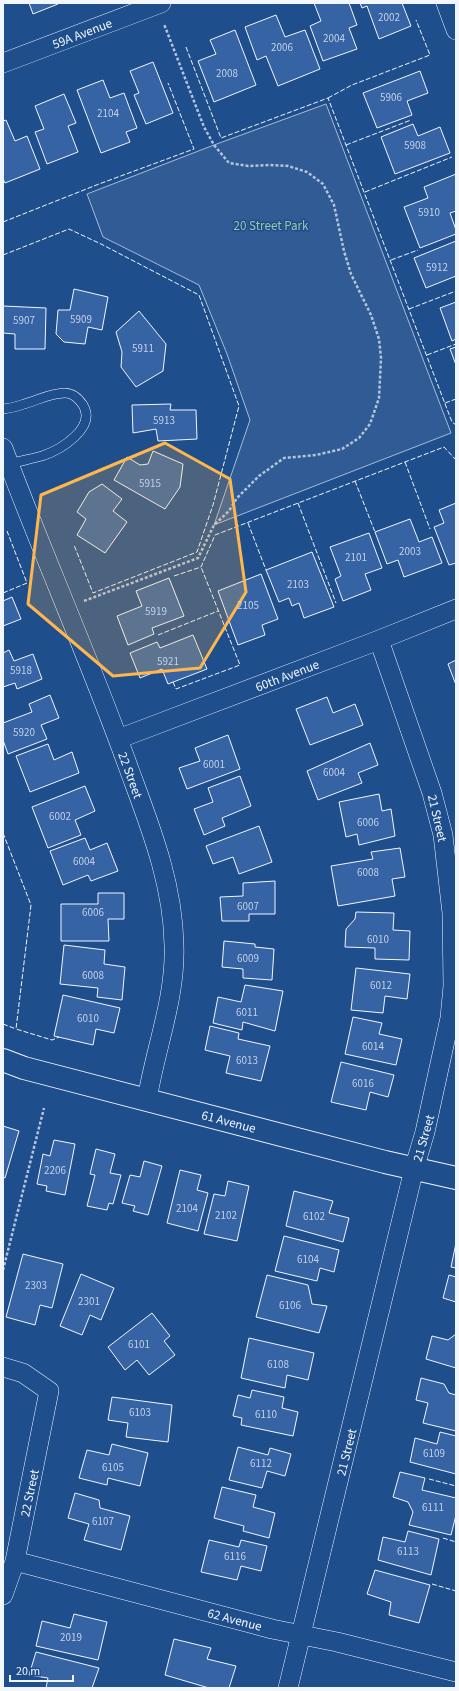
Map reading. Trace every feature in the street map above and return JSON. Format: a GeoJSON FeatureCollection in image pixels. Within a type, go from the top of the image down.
{"type":"FeatureCollection","features":[{"type":"Feature","properties":{"kind":"street","name":"59A Avenue"},"geometry":{"type":"LineString","coordinates":[[3,63],[161,3]]}},
{"type":"Feature","properties":{"kind":"street"},"geometry":{"type":"LineString","coordinates":[[446,3],[456,30]]}},
{"type":"Feature","properties":{"kind":"street","name":"22 Street"},"geometry":{"type":"LineString","coordinates":[[6,456],[118,739],[165,874],[173,912],[174,967],[165,1021],[152,1070],[147,1100]]}},
{"type":"Feature","properties":{"kind":"street","name":"60th Avenue"},"geometry":{"type":"LineString","coordinates":[[118,739],[379,640],[456,609]]}},
{"type":"Feature","properties":{"kind":"street","name":"21 Street"},"geometry":{"type":"LineString","coordinates":[[288,1688],[414,1169],[427,1125],[450,1018],[454,986],[452,913],[442,835],[432,793],[379,640]]}},
{"type":"Feature","properties":{"kind":"street","name":"61 Avenue"},"geometry":{"type":"LineString","coordinates":[[3,1060],[24,1068],[414,1169],[456,1178]]}},
{"type":"Feature","properties":{"kind":"street","name":"22 Street"},"geometry":{"type":"LineString","coordinates":[[3,1367],[23,1373],[49,1391],[15,1561],[3,1595]]}},
{"type":"Feature","properties":{"kind":"street","name":"62 Avenue"},"geometry":{"type":"LineString","coordinates":[[15,1561],[272,1629],[337,1642],[456,1672]]}},
{"type":"Feature","properties":{"kind":"lane","name":"22 Street"},"geometry":{"type":"LineString","coordinates":[[3,410],[53,394],[68,393],[79,399],[85,408],[85,420],[81,430],[72,441],[43,455],[6,456]]}},
{"type":"Feature","properties":{"kind":"path"},"geometry":{"type":"LineString","coordinates":[[88,600],[198,558],[214,525],[229,511],[238,498],[259,476],[284,458],[316,455],[342,449],[359,438],[370,424],[379,398],[381,358],[379,339],[371,315],[351,274],[344,251],[334,205],[323,184],[307,172],[288,166],[248,166],[229,163],[214,145],[204,127],[166,30]]}},
{"type":"Feature","properties":{"kind":"path"},"geometry":{"type":"LineString","coordinates":[[3,1270],[44,1108]]}},
{"type":"Feature","properties":{"kind":"highlighted area"},"geometry":{"type":"Polygon","coordinates":[[[165,443],[230,479],[246,592],[200,668],[113,676],[28,604],[41,495],[165,443]]]}},
{"type":"Feature","properties":{"kind":"shaded area","name":"20 Street Park"},"geometry":{"type":"Polygon","coordinates":[[[326,104],[451,433],[214,525],[250,420],[227,354],[199,285],[103,237],[87,194],[326,104]]]}},
{"type":"Feature","properties":{"kind":"building"},"geometry":{"type":"Polygon","coordinates":[[[29,3],[57,3],[58,4],[33,14],[29,3]]]}},
{"type":"Feature","properties":{"kind":"building"},"geometry":{"type":"Polygon","coordinates":[[[314,3],[349,3],[357,25],[349,28],[357,49],[323,61],[310,26],[321,21],[314,3]]]}},
{"type":"Feature","properties":{"kind":"building"},"geometry":{"type":"Polygon","coordinates":[[[360,3],[402,3],[411,26],[379,39],[367,6],[362,8],[360,3]]]}},
{"type":"Feature","properties":{"kind":"building"},"geometry":{"type":"Polygon","coordinates":[[[276,15],[285,37],[305,30],[320,69],[278,86],[266,56],[257,60],[245,27],[276,15]]]}},
{"type":"Feature","properties":{"kind":"building"},"geometry":{"type":"Polygon","coordinates":[[[235,30],[256,85],[214,102],[198,61],[216,54],[210,40],[235,30]]]}},
{"type":"Feature","properties":{"kind":"building"},"geometry":{"type":"Polygon","coordinates":[[[153,62],[173,113],[146,124],[134,95],[139,93],[130,71],[153,62]]]}},
{"type":"Feature","properties":{"kind":"building"},"geometry":{"type":"Polygon","coordinates":[[[420,71],[428,93],[407,101],[412,115],[377,128],[363,93],[420,71]]]}},
{"type":"Feature","properties":{"kind":"building"},"geometry":{"type":"Polygon","coordinates":[[[103,80],[110,98],[124,93],[137,128],[126,132],[130,142],[101,153],[77,90],[103,80]]]}},
{"type":"Feature","properties":{"kind":"building"},"geometry":{"type":"Polygon","coordinates":[[[64,94],[76,123],[68,126],[78,152],[47,164],[35,132],[44,129],[35,106],[64,94]]]}},
{"type":"Feature","properties":{"kind":"building"},"geometry":{"type":"Polygon","coordinates":[[[6,120],[15,141],[27,136],[40,169],[5,183],[3,179],[3,121],[6,120]]]}},
{"type":"Feature","properties":{"kind":"building"},"geometry":{"type":"Polygon","coordinates":[[[413,124],[418,136],[440,127],[450,153],[395,174],[381,137],[413,124]]]}},
{"type":"Feature","properties":{"kind":"building"},"geometry":{"type":"Polygon","coordinates":[[[456,174],[456,211],[450,213],[456,234],[420,248],[404,207],[428,198],[424,187],[456,174]]]}},
{"type":"Feature","properties":{"kind":"building"},"geometry":{"type":"Polygon","coordinates":[[[456,241],[456,276],[426,288],[414,258],[456,241]]]}},
{"type":"Feature","properties":{"kind":"building"},"geometry":{"type":"Polygon","coordinates":[[[74,289],[108,297],[102,330],[88,327],[85,344],[64,342],[56,334],[58,310],[70,310],[74,289]]]}},
{"type":"Feature","properties":{"kind":"building"},"geometry":{"type":"Polygon","coordinates":[[[456,302],[456,339],[452,341],[440,308],[456,302]]]}},
{"type":"Feature","properties":{"kind":"building"},"geometry":{"type":"Polygon","coordinates":[[[3,306],[46,308],[45,349],[15,349],[15,334],[3,333],[3,306]]]}},
{"type":"Feature","properties":{"kind":"building"},"geometry":{"type":"Polygon","coordinates":[[[139,311],[166,344],[163,371],[136,387],[121,367],[122,352],[116,332],[139,311]]]}},
{"type":"Feature","properties":{"kind":"building"},"geometry":{"type":"Polygon","coordinates":[[[456,347],[456,365],[450,349],[456,347]]]}},
{"type":"Feature","properties":{"kind":"building"},"geometry":{"type":"Polygon","coordinates":[[[171,404],[170,410],[196,410],[197,439],[158,441],[156,429],[133,433],[132,405],[171,404]]]}},
{"type":"Feature","properties":{"kind":"building"},"geometry":{"type":"Polygon","coordinates":[[[153,451],[183,464],[180,487],[165,509],[114,480],[127,457],[140,465],[148,464],[153,451]]]}},
{"type":"Feature","properties":{"kind":"building"},"geometry":{"type":"Polygon","coordinates":[[[102,484],[122,499],[113,511],[127,522],[105,553],[77,535],[86,519],[77,512],[89,492],[102,484]]]}},
{"type":"Feature","properties":{"kind":"building"},"geometry":{"type":"Polygon","coordinates":[[[456,503],[456,563],[449,565],[434,527],[444,523],[439,510],[456,503]]]}},
{"type":"Feature","properties":{"kind":"building"},"geometry":{"type":"Polygon","coordinates":[[[410,519],[419,542],[432,537],[442,563],[404,577],[398,560],[387,564],[375,532],[410,519]]]}},
{"type":"Feature","properties":{"kind":"building"},"geometry":{"type":"Polygon","coordinates":[[[369,533],[382,568],[365,574],[371,590],[343,601],[335,579],[341,576],[330,547],[369,533]]]}},
{"type":"Feature","properties":{"kind":"building"},"geometry":{"type":"Polygon","coordinates":[[[312,552],[334,607],[304,618],[299,603],[292,606],[289,598],[279,602],[266,570],[312,552]]]}},
{"type":"Feature","properties":{"kind":"building"},"geometry":{"type":"Polygon","coordinates":[[[261,574],[278,619],[262,625],[265,635],[238,645],[218,591],[261,574]]]}},
{"type":"Feature","properties":{"kind":"building"},"geometry":{"type":"Polygon","coordinates":[[[169,578],[184,616],[152,628],[154,634],[128,645],[117,616],[142,606],[136,591],[169,578]]]}},
{"type":"Feature","properties":{"kind":"building"},"geometry":{"type":"Polygon","coordinates":[[[12,597],[21,619],[3,626],[3,601],[12,597]]]}},
{"type":"Feature","properties":{"kind":"building"},"geometry":{"type":"Polygon","coordinates":[[[193,635],[207,669],[168,684],[162,669],[140,678],[130,653],[157,642],[160,648],[193,635]]]}},
{"type":"Feature","properties":{"kind":"building"},"geometry":{"type":"Polygon","coordinates":[[[9,650],[14,661],[33,654],[42,679],[17,689],[15,683],[3,687],[3,653],[9,650]]]}},
{"type":"Feature","properties":{"kind":"building"},"geometry":{"type":"Polygon","coordinates":[[[456,660],[456,685],[448,664],[456,660]]]}},
{"type":"Feature","properties":{"kind":"building"},"geometry":{"type":"Polygon","coordinates":[[[50,695],[59,718],[41,725],[47,739],[8,754],[3,740],[3,723],[32,712],[29,704],[50,695]]]}},
{"type":"Feature","properties":{"kind":"building"},"geometry":{"type":"Polygon","coordinates":[[[327,697],[333,713],[355,704],[363,725],[310,745],[296,709],[327,697]]]}},
{"type":"Feature","properties":{"kind":"building"},"geometry":{"type":"Polygon","coordinates":[[[228,735],[240,769],[187,789],[179,768],[200,761],[195,748],[228,735]]]}},
{"type":"Feature","properties":{"kind":"building"},"geometry":{"type":"Polygon","coordinates":[[[370,743],[378,765],[358,773],[362,783],[318,800],[307,771],[370,743]]]}},
{"type":"Feature","properties":{"kind":"building"},"geometry":{"type":"Polygon","coordinates":[[[48,744],[54,760],[72,752],[79,773],[30,792],[16,756],[48,744]]]}},
{"type":"Feature","properties":{"kind":"building"},"geometry":{"type":"Polygon","coordinates":[[[240,776],[251,806],[222,818],[225,826],[204,835],[194,809],[213,802],[208,788],[240,776]]]}},
{"type":"Feature","properties":{"kind":"building"},"geometry":{"type":"Polygon","coordinates":[[[85,786],[95,811],[75,820],[81,835],[48,848],[32,807],[85,786]]]}},
{"type":"Feature","properties":{"kind":"building"},"geometry":{"type":"Polygon","coordinates":[[[379,794],[382,811],[391,809],[395,836],[359,845],[357,834],[346,837],[339,802],[379,794]]]}},
{"type":"Feature","properties":{"kind":"building"},"geometry":{"type":"Polygon","coordinates":[[[259,826],[272,862],[239,874],[233,857],[213,864],[206,846],[259,826]]]}},
{"type":"Feature","properties":{"kind":"building"},"geometry":{"type":"Polygon","coordinates":[[[85,838],[90,850],[107,843],[118,871],[91,881],[88,875],[63,885],[50,851],[85,838]]]}},
{"type":"Feature","properties":{"kind":"building"},"geometry":{"type":"Polygon","coordinates":[[[400,848],[405,877],[392,879],[395,896],[338,906],[331,866],[373,859],[371,852],[400,848]]]}},
{"type":"Feature","properties":{"kind":"building"},"geometry":{"type":"Polygon","coordinates":[[[275,881],[275,914],[249,914],[249,921],[222,921],[220,897],[243,896],[243,883],[275,881]]]}},
{"type":"Feature","properties":{"kind":"building"},"geometry":{"type":"Polygon","coordinates":[[[98,893],[124,893],[124,919],[108,919],[109,941],[61,941],[61,904],[98,904],[98,893]]]}},
{"type":"Feature","properties":{"kind":"building"},"geometry":{"type":"Polygon","coordinates":[[[356,912],[394,913],[393,930],[410,931],[409,960],[375,959],[375,948],[345,947],[346,929],[355,919],[356,912]]]}},
{"type":"Feature","properties":{"kind":"building"},"geometry":{"type":"Polygon","coordinates":[[[224,941],[255,944],[255,947],[274,949],[272,980],[243,978],[243,969],[222,967],[224,941]]]}},
{"type":"Feature","properties":{"kind":"building"},"geometry":{"type":"Polygon","coordinates":[[[64,945],[105,950],[104,964],[125,967],[122,1000],[97,997],[98,988],[60,984],[64,945]]]}},
{"type":"Feature","properties":{"kind":"building"},"geometry":{"type":"Polygon","coordinates":[[[356,968],[410,974],[407,999],[385,996],[383,1013],[351,1010],[356,968]]]}},
{"type":"Feature","properties":{"kind":"building"},"geometry":{"type":"Polygon","coordinates":[[[245,985],[283,991],[275,1031],[243,1022],[242,1030],[213,1023],[218,997],[241,1002],[245,985]]]}},
{"type":"Feature","properties":{"kind":"building"},"geometry":{"type":"Polygon","coordinates":[[[63,995],[120,1008],[114,1033],[96,1029],[93,1045],[54,1036],[63,995]]]}},
{"type":"Feature","properties":{"kind":"building"},"geometry":{"type":"Polygon","coordinates":[[[353,1017],[382,1023],[379,1034],[402,1039],[396,1065],[345,1054],[353,1017]]]}},
{"type":"Feature","properties":{"kind":"building"},"geometry":{"type":"Polygon","coordinates":[[[210,1026],[239,1033],[238,1039],[270,1046],[261,1081],[226,1073],[230,1056],[205,1050],[210,1026]]]}},
{"type":"Feature","properties":{"kind":"building"},"geometry":{"type":"Polygon","coordinates":[[[341,1062],[394,1075],[388,1097],[370,1092],[366,1110],[331,1102],[341,1062]]]}},
{"type":"Feature","properties":{"kind":"building"},"geometry":{"type":"Polygon","coordinates":[[[3,1126],[19,1131],[5,1178],[3,1177],[3,1126]]]}},
{"type":"Feature","properties":{"kind":"building"},"geometry":{"type":"Polygon","coordinates":[[[54,1140],[75,1144],[65,1195],[46,1191],[47,1186],[37,1184],[43,1154],[50,1156],[54,1140]]]}},
{"type":"Feature","properties":{"kind":"building"},"geometry":{"type":"Polygon","coordinates":[[[96,1149],[115,1154],[110,1173],[121,1175],[113,1204],[109,1203],[107,1210],[87,1206],[95,1175],[90,1174],[96,1149]]]}},
{"type":"Feature","properties":{"kind":"building"},"geometry":{"type":"Polygon","coordinates":[[[144,1161],[162,1166],[148,1215],[133,1211],[135,1206],[122,1203],[130,1175],[140,1177],[144,1161]]]}},
{"type":"Feature","properties":{"kind":"building"},"geometry":{"type":"Polygon","coordinates":[[[180,1170],[201,1175],[197,1190],[208,1193],[198,1231],[167,1223],[180,1170]]]}},
{"type":"Feature","properties":{"kind":"building"},"geometry":{"type":"Polygon","coordinates":[[[228,1181],[249,1186],[237,1241],[204,1234],[214,1194],[225,1196],[228,1181]]]}},
{"type":"Feature","properties":{"kind":"building"},"geometry":{"type":"Polygon","coordinates":[[[294,1191],[333,1201],[329,1213],[349,1218],[343,1242],[286,1226],[294,1191]]]}},
{"type":"Feature","properties":{"kind":"building"},"geometry":{"type":"Polygon","coordinates":[[[284,1236],[339,1250],[334,1272],[320,1268],[317,1281],[275,1271],[284,1236]]]}},
{"type":"Feature","properties":{"kind":"building"},"geometry":{"type":"Polygon","coordinates":[[[456,1243],[456,1268],[451,1267],[456,1243]]]}},
{"type":"Feature","properties":{"kind":"building"},"geometry":{"type":"Polygon","coordinates":[[[23,1254],[63,1264],[52,1308],[40,1305],[35,1325],[6,1317],[23,1254]]]}},
{"type":"Feature","properties":{"kind":"building"},"geometry":{"type":"Polygon","coordinates":[[[81,1274],[114,1288],[101,1320],[90,1315],[82,1335],[60,1326],[81,1274]]]}},
{"type":"Feature","properties":{"kind":"building"},"geometry":{"type":"Polygon","coordinates":[[[267,1275],[308,1285],[312,1304],[327,1306],[319,1333],[256,1317],[267,1275]]]}},
{"type":"Feature","properties":{"kind":"building"},"geometry":{"type":"Polygon","coordinates":[[[449,1275],[456,1277],[456,1302],[443,1298],[449,1275]]]}},
{"type":"Feature","properties":{"kind":"building"},"geometry":{"type":"Polygon","coordinates":[[[152,1313],[170,1336],[164,1341],[175,1355],[149,1375],[137,1360],[125,1370],[108,1347],[152,1313]]]}},
{"type":"Feature","properties":{"kind":"building"},"geometry":{"type":"Polygon","coordinates":[[[456,1334],[456,1368],[426,1359],[432,1336],[448,1340],[456,1334]]]}},
{"type":"Feature","properties":{"kind":"building"},"geometry":{"type":"Polygon","coordinates":[[[249,1338],[314,1353],[308,1380],[287,1375],[285,1388],[241,1378],[249,1338]]]}},
{"type":"Feature","properties":{"kind":"building"},"geometry":{"type":"Polygon","coordinates":[[[421,1378],[444,1384],[449,1393],[456,1395],[456,1431],[423,1423],[428,1403],[416,1400],[421,1378]]]}},
{"type":"Feature","properties":{"kind":"building"},"geometry":{"type":"Polygon","coordinates":[[[252,1390],[284,1397],[282,1408],[298,1412],[293,1436],[241,1425],[242,1418],[233,1416],[238,1395],[250,1398],[252,1390]]]}},
{"type":"Feature","properties":{"kind":"building"},"geometry":{"type":"Polygon","coordinates":[[[112,1397],[172,1405],[168,1442],[126,1437],[128,1423],[108,1420],[112,1397]]]}},
{"type":"Feature","properties":{"kind":"building"},"geometry":{"type":"Polygon","coordinates":[[[440,1432],[456,1436],[456,1474],[410,1462],[415,1438],[437,1444],[440,1432]]]}},
{"type":"Feature","properties":{"kind":"building"},"geometry":{"type":"Polygon","coordinates":[[[112,1444],[148,1453],[140,1486],[108,1478],[107,1485],[79,1478],[87,1450],[109,1455],[112,1444]]]}},
{"type":"Feature","properties":{"kind":"building"},"geometry":{"type":"Polygon","coordinates":[[[238,1447],[268,1455],[270,1448],[291,1454],[285,1476],[267,1471],[262,1488],[229,1480],[238,1447]]]}},
{"type":"Feature","properties":{"kind":"building"},"geometry":{"type":"Polygon","coordinates":[[[400,1472],[425,1478],[422,1490],[456,1498],[456,1515],[451,1535],[409,1525],[413,1512],[408,1502],[393,1497],[400,1472]]]}},
{"type":"Feature","properties":{"kind":"building"},"geometry":{"type":"Polygon","coordinates":[[[222,1487],[256,1495],[253,1507],[275,1513],[269,1538],[243,1531],[244,1526],[214,1518],[222,1487]]]}},
{"type":"Feature","properties":{"kind":"building"},"geometry":{"type":"Polygon","coordinates":[[[75,1493],[99,1500],[100,1508],[130,1516],[121,1550],[84,1540],[89,1524],[68,1518],[75,1493]]]}},
{"type":"Feature","properties":{"kind":"building"},"geometry":{"type":"Polygon","coordinates":[[[408,1531],[439,1539],[431,1575],[378,1560],[383,1537],[405,1542],[408,1531]]]}},
{"type":"Feature","properties":{"kind":"building"},"geometry":{"type":"Polygon","coordinates":[[[209,1540],[239,1547],[241,1540],[267,1546],[261,1571],[241,1566],[237,1580],[201,1572],[209,1540]]]}},
{"type":"Feature","properties":{"kind":"building"},"geometry":{"type":"Polygon","coordinates":[[[375,1570],[430,1585],[419,1623],[389,1615],[391,1602],[367,1594],[375,1570]]]}},
{"type":"Feature","properties":{"kind":"building"},"geometry":{"type":"Polygon","coordinates":[[[74,1614],[107,1622],[98,1660],[36,1646],[42,1621],[70,1628],[74,1614]]]}},
{"type":"Feature","properties":{"kind":"building"},"geometry":{"type":"Polygon","coordinates":[[[174,1639],[211,1648],[207,1659],[236,1666],[229,1688],[209,1688],[165,1675],[174,1639]]]}},
{"type":"Feature","properties":{"kind":"building"},"geometry":{"type":"Polygon","coordinates":[[[36,1652],[99,1668],[92,1688],[46,1688],[48,1678],[29,1675],[36,1652]]]}},
{"type":"Feature","properties":{"kind":"fence"},"geometry":{"type":"LineString","coordinates":[[328,98],[352,85],[430,55],[416,20]]}},
{"type":"Feature","properties":{"kind":"fence"},"geometry":{"type":"LineString","coordinates":[[186,47],[221,138],[328,98],[452,422],[456,425]]}},
{"type":"Feature","properties":{"kind":"fence"},"geometry":{"type":"LineString","coordinates":[[3,222],[99,184],[194,149],[168,83]]}},
{"type":"Feature","properties":{"kind":"fence"},"geometry":{"type":"LineString","coordinates":[[346,145],[411,120]]}},
{"type":"Feature","properties":{"kind":"fence"},"geometry":{"type":"LineString","coordinates":[[365,192],[452,157]]}},
{"type":"Feature","properties":{"kind":"fence"},"geometry":{"type":"LineString","coordinates":[[3,255],[69,229],[199,295],[239,406],[213,505],[197,552],[93,593],[74,545]]}},
{"type":"Feature","properties":{"kind":"fence"},"geometry":{"type":"LineString","coordinates":[[391,260],[418,250]]}},
{"type":"Feature","properties":{"kind":"fence"},"geometry":{"type":"LineString","coordinates":[[409,309],[456,291]]}},
{"type":"Feature","properties":{"kind":"fence"},"geometry":{"type":"LineString","coordinates":[[427,355],[456,344]]}},
{"type":"Feature","properties":{"kind":"fence"},"geometry":{"type":"LineString","coordinates":[[445,403],[456,399]]}},
{"type":"Feature","properties":{"kind":"fence"},"geometry":{"type":"LineString","coordinates":[[174,576],[201,567],[215,535],[444,447],[456,460]]}},
{"type":"Feature","properties":{"kind":"fence"},"geometry":{"type":"LineString","coordinates":[[405,462],[430,529]]}},
{"type":"Feature","properties":{"kind":"fence"},"geometry":{"type":"LineString","coordinates":[[355,481],[375,532]]}},
{"type":"Feature","properties":{"kind":"fence"},"geometry":{"type":"LineString","coordinates":[[298,503],[336,603]]}},
{"type":"Feature","properties":{"kind":"fence"},"geometry":{"type":"LineString","coordinates":[[248,523],[266,570]]}},
{"type":"Feature","properties":{"kind":"fence"},"geometry":{"type":"LineString","coordinates":[[3,593],[27,583],[7,531]]}},
{"type":"Feature","properties":{"kind":"fence"},"geometry":{"type":"LineString","coordinates":[[173,682],[176,689],[240,665],[201,567]]}},
{"type":"Feature","properties":{"kind":"fence"},"geometry":{"type":"LineString","coordinates":[[158,635],[218,611]]}},
{"type":"Feature","properties":{"kind":"fence"},"geometry":{"type":"LineString","coordinates":[[3,833],[31,905],[16,1029],[52,1040],[59,1037]]}},
{"type":"Feature","properties":{"kind":"fence"},"geometry":{"type":"LineString","coordinates":[[3,1024],[16,1029]]}},
{"type":"Feature","properties":{"kind":"fence"},"geometry":{"type":"LineString","coordinates":[[429,1479],[456,1486]]}},
{"type":"Feature","properties":{"kind":"fence"},"geometry":{"type":"LineString","coordinates":[[443,1538],[456,1542]]}},
{"type":"Feature","properties":{"kind":"fence"},"geometry":{"type":"LineString","coordinates":[[432,1584],[456,1591]]}}]}
